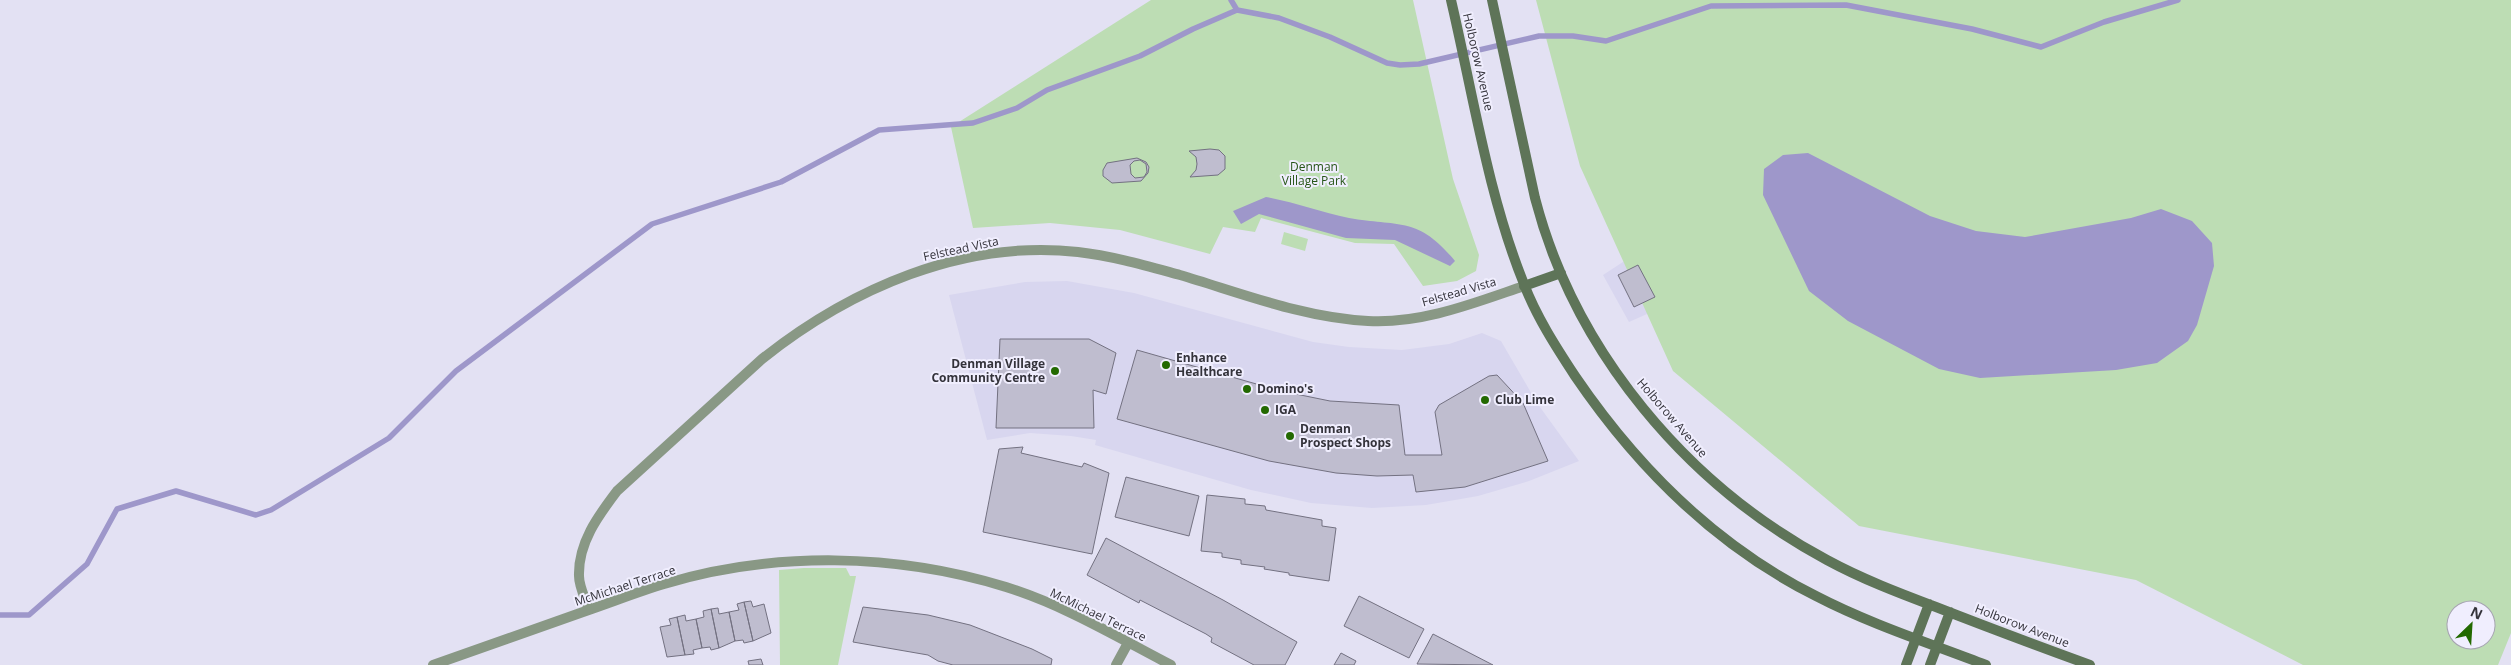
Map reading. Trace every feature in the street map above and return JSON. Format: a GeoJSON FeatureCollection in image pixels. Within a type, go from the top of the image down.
{"type":"FeatureCollection","features":[{"type":"Feature","properties":{"kind":"main road","name":"Holborow Avenue"},"geometry":{"type":"LineString","coordinates":[[1451,0],[1498,206],[1524,286],[1548,332],[1596,407],[1648,469],[1680,500],[1711,528],[1755,561],[1806,591],[1852,613],[1986,665]]}},
{"type":"Feature","properties":{"kind":"main road","name":"Holborow Avenue"},"geometry":{"type":"LineString","coordinates":[[1492,0],[1535,198],[1543,227],[1561,273],[1585,321],[1613,367],[1643,408],[1681,451],[1728,494],[1779,532],[1827,560],[1870,581],[2090,665]]}},
{"type":"Feature","properties":{"kind":"main road","name":"Felstead Vista"},"geometry":{"type":"LineString","coordinates":[[1524,286],[1561,273]]}},
{"type":"Feature","properties":{"kind":"main road"},"geometry":{"type":"LineString","coordinates":[[1906,665],[1929,604]]}},
{"type":"Feature","properties":{"kind":"main road"},"geometry":{"type":"LineString","coordinates":[[1930,665],[1950,612]]}},
{"type":"Feature","properties":{"kind":"street","name":"Felstead Vista"},"geometry":{"type":"LineString","coordinates":[[589,610],[579,576],[584,544],[598,516],[617,491],[762,359],[786,340],[811,323],[862,294],[915,272],[996,253],[1077,252],[1129,261],[1324,316],[1368,321],[1391,321],[1437,314],[1524,286]]}},
{"type":"Feature","properties":{"kind":"street","name":"McMichael Terrace"},"geometry":{"type":"LineString","coordinates":[[432,665],[664,584],[734,568],[804,561],[873,561],[941,570],[1006,587],[1069,612],[1171,665]]}},
{"type":"Feature","properties":{"kind":"street"},"geometry":{"type":"LineString","coordinates":[[1116,665],[1128,642]]}},
{"type":"Feature","properties":{"kind":"shaded area"},"geometry":{"type":"Polygon","coordinates":[[[1808,153],[1930,216],[1976,231],[2025,237],[2131,218],[2161,209],[2192,221],[2212,243],[2214,266],[2197,325],[2188,341],[2157,363],[2116,370],[1980,378],[1939,369],[1848,321],[1809,291],[1763,195],[1764,169],[1783,155],[1808,153]]]}},
{"type":"Feature","properties":{"kind":"shaded area"},"geometry":{"type":"Polygon","coordinates":[[[1266,197],[1349,218],[1407,226],[1419,230],[1442,247],[1455,261],[1450,266],[1395,240],[1346,238],[1259,214],[1241,224],[1233,211],[1266,197]]]}},
{"type":"Feature","properties":{"kind":"shaded area"},"geometry":{"type":"Polygon","coordinates":[[[1669,232],[1701,290],[1629,322],[1603,275],[1669,232]]]}},
{"type":"Feature","properties":{"kind":"shaded area"},"geometry":{"type":"Polygon","coordinates":[[[1067,281],[1134,293],[1313,342],[1349,347],[1402,350],[1449,344],[1482,333],[1501,341],[1537,403],[1579,461],[1529,481],[1478,496],[1426,505],[1372,508],[1311,503],[1251,490],[1095,445],[1096,440],[1030,433],[987,440],[949,295],[1025,282],[1067,281]]]}},
{"type":"Feature","properties":{"kind":"green space","name":"Denman Village Park"},"geometry":{"type":"Polygon","coordinates":[[[1151,0],[1413,0],[1453,179],[1479,255],[1476,271],[1457,281],[1423,286],[1394,244],[1355,243],[1261,218],[1255,232],[1223,227],[1210,254],[1120,230],[1050,223],[973,228],[951,127],[1151,0]]]}},
{"type":"Feature","properties":{"kind":"green space"},"geometry":{"type":"Polygon","coordinates":[[[1536,0],[2511,0],[2511,633],[2498,665],[2303,665],[2136,580],[1859,526],[1673,371],[1580,166],[1536,0]]]}},
{"type":"Feature","properties":{"kind":"green space"},"geometry":{"type":"Polygon","coordinates":[[[1284,232],[1308,239],[1305,251],[1281,244],[1284,232]]]}},
{"type":"Feature","properties":{"kind":"green space"},"geometry":{"type":"Polygon","coordinates":[[[846,568],[850,576],[856,576],[838,665],[780,665],[779,570],[846,568]]]}},
{"type":"Feature","properties":{"kind":"building"},"geometry":{"type":"Polygon","coordinates":[[[1219,150],[1225,156],[1225,169],[1218,175],[1190,177],[1196,170],[1197,164],[1196,157],[1189,151],[1219,150]]]}},
{"type":"Feature","properties":{"kind":"building"},"geometry":{"type":"Polygon","coordinates":[[[1137,158],[1146,162],[1149,167],[1148,173],[1141,181],[1112,183],[1103,176],[1103,170],[1107,163],[1137,158]],[[1140,160],[1134,161],[1130,165],[1131,174],[1135,178],[1144,177],[1147,172],[1146,164],[1140,160]]]}},
{"type":"Feature","properties":{"kind":"building"},"geometry":{"type":"Polygon","coordinates":[[[1638,265],[1655,297],[1634,307],[1618,275],[1638,265]]]}},
{"type":"Feature","properties":{"kind":"building","name":"Denman Village Community Centre"},"geometry":{"type":"Polygon","coordinates":[[[1000,339],[1089,339],[1116,353],[1106,394],[1093,390],[1094,428],[996,428],[1000,339]]]}},
{"type":"Feature","properties":{"kind":"building","name":"Denman Prospect Shops"},"geometry":{"type":"Polygon","coordinates":[[[1137,350],[1281,391],[1330,401],[1399,405],[1405,455],[1442,455],[1435,412],[1439,405],[1489,376],[1497,375],[1523,403],[1548,461],[1465,487],[1416,492],[1413,475],[1377,476],[1336,473],[1269,461],[1117,419],[1137,350]]]}},
{"type":"Feature","properties":{"kind":"building"},"geometry":{"type":"Polygon","coordinates":[[[1023,447],[1021,453],[1082,467],[1084,463],[1109,473],[1092,554],[983,532],[999,449],[1023,447]]]}},
{"type":"Feature","properties":{"kind":"building"},"geometry":{"type":"Polygon","coordinates":[[[1126,477],[1199,496],[1189,536],[1115,517],[1126,477]]]}},
{"type":"Feature","properties":{"kind":"building"},"geometry":{"type":"Polygon","coordinates":[[[1207,495],[1245,499],[1245,504],[1265,506],[1266,510],[1322,520],[1322,526],[1336,528],[1329,581],[1289,575],[1289,573],[1264,569],[1265,567],[1241,564],[1241,560],[1222,557],[1222,553],[1201,551],[1207,495]]]}},
{"type":"Feature","properties":{"kind":"building"},"geometry":{"type":"Polygon","coordinates":[[[1106,538],[1297,642],[1285,665],[1254,665],[1211,642],[1212,638],[1206,634],[1140,600],[1139,603],[1087,575],[1106,538]]]}},
{"type":"Feature","properties":{"kind":"building"},"geometry":{"type":"Polygon","coordinates":[[[1359,596],[1424,629],[1409,658],[1344,626],[1359,596]]]}},
{"type":"Feature","properties":{"kind":"building"},"geometry":{"type":"Polygon","coordinates":[[[751,601],[753,607],[764,604],[771,633],[753,641],[744,602],[751,601]]]}},
{"type":"Feature","properties":{"kind":"building"},"geometry":{"type":"Polygon","coordinates":[[[744,602],[753,641],[744,643],[743,640],[735,641],[729,612],[739,610],[737,604],[744,602]]]}},
{"type":"Feature","properties":{"kind":"building"},"geometry":{"type":"Polygon","coordinates":[[[863,607],[928,615],[970,625],[1032,649],[1052,659],[1051,665],[953,665],[938,661],[928,655],[853,642],[863,607]]]}},
{"type":"Feature","properties":{"kind":"building"},"geometry":{"type":"Polygon","coordinates":[[[718,608],[719,614],[729,612],[735,641],[719,648],[711,609],[718,608]]]}},
{"type":"Feature","properties":{"kind":"building"},"geometry":{"type":"Polygon","coordinates":[[[711,609],[719,648],[711,650],[710,647],[702,648],[696,619],[704,617],[703,611],[711,609]]]}},
{"type":"Feature","properties":{"kind":"building"},"geometry":{"type":"Polygon","coordinates":[[[685,615],[686,621],[696,619],[702,648],[693,650],[694,654],[685,655],[677,617],[685,615]]]}},
{"type":"Feature","properties":{"kind":"building"},"geometry":{"type":"Polygon","coordinates":[[[677,617],[685,655],[667,657],[660,627],[671,625],[669,619],[677,617]]]}},
{"type":"Feature","properties":{"kind":"building"},"geometry":{"type":"Polygon","coordinates":[[[1433,634],[1493,665],[1417,664],[1433,634]]]}},
{"type":"Feature","properties":{"kind":"building"},"geometry":{"type":"Polygon","coordinates":[[[1341,653],[1356,661],[1354,665],[1334,665],[1341,653]]]}},
{"type":"Feature","properties":{"kind":"building"},"geometry":{"type":"Polygon","coordinates":[[[761,659],[763,665],[749,665],[748,661],[761,659]]]}},
{"type":"Feature","properties":{"kind":"waterway"},"geometry":{"type":"LineString","coordinates":[[1231,0],[1237,10]]}},
{"type":"Feature","properties":{"kind":"waterway"},"geometry":{"type":"LineString","coordinates":[[0,615],[29,615],[87,564],[117,509],[176,491],[256,515],[271,510],[389,438],[456,371],[652,224],[781,182],[879,130],[973,123],[1017,108],[1047,90],[1140,56],[1193,29],[1237,10],[1279,18],[1330,37],[1387,63],[1400,65],[1419,64],[1539,36],[1573,36],[1606,41],[1711,6],[1846,5],[1972,29],[2041,47],[2104,22],[2178,0]]}},
{"type":"Feature","properties":{"kind":"place","name":"Enhance Healthcare"},"geometry":{"type":"Point","coordinates":[1166,365]}},
{"type":"Feature","properties":{"kind":"place","name":"Denman Village Community Centre"},"geometry":{"type":"Point","coordinates":[1055,371]}},
{"type":"Feature","properties":{"kind":"place","name":"Domino's"},"geometry":{"type":"Point","coordinates":[1247,389]}},
{"type":"Feature","properties":{"kind":"place","name":"Club Lime"},"geometry":{"type":"Point","coordinates":[1485,400]}},
{"type":"Feature","properties":{"kind":"place","name":"IGA"},"geometry":{"type":"Point","coordinates":[1265,410]}},
{"type":"Feature","properties":{"kind":"place","name":"Denman Prospect Shops"},"geometry":{"type":"Point","coordinates":[1290,436]}}]}
